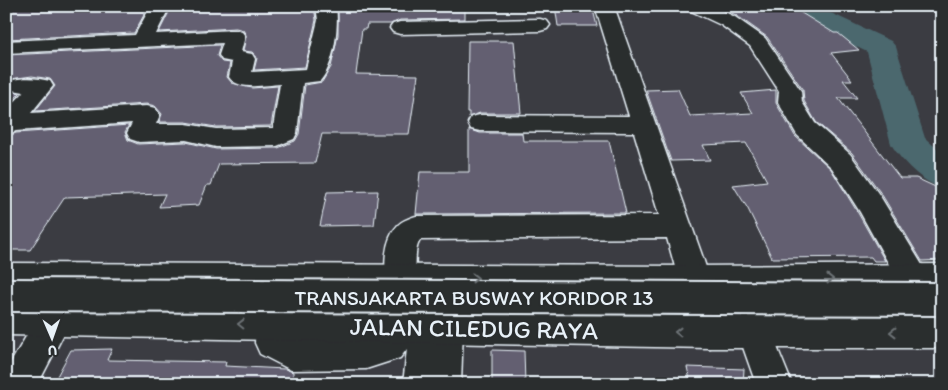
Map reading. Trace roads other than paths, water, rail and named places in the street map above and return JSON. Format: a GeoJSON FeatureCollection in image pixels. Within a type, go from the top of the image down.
{"type":"FeatureCollection","features":[{"type":"Feature","properties":{"kind":"street"},"geometry":{"type":"LineString","coordinates":[[142,40],[161,6]]}},
{"type":"Feature","properties":{"kind":"street"},"geometry":{"type":"LineString","coordinates":[[6,47],[236,36],[230,55],[245,61],[240,77],[246,79],[312,76],[317,71],[328,20],[326,6]]}},
{"type":"Feature","properties":{"kind":"street"},"geometry":{"type":"LineString","coordinates":[[488,6],[491,26]]}},
{"type":"Feature","properties":{"kind":"street"},"geometry":{"type":"LineString","coordinates":[[604,6],[644,124],[710,332]]}},
{"type":"Feature","properties":{"kind":"street"},"geometry":{"type":"LineString","coordinates":[[696,6],[728,21],[758,42],[790,91],[790,102],[806,129],[841,161],[870,204],[927,278]]}},
{"type":"Feature","properties":{"kind":"street"},"geometry":{"type":"LineString","coordinates":[[400,28],[540,25]]}},
{"type":"Feature","properties":{"kind":"street"},"geometry":{"type":"LineString","coordinates":[[14,87],[54,44]]}},
{"type":"Feature","properties":{"kind":"street"},"geometry":{"type":"LineString","coordinates":[[9,125],[147,114],[148,116],[139,134],[186,132],[216,138],[277,137],[285,133],[292,78]]}},
{"type":"Feature","properties":{"kind":"street"},"geometry":{"type":"LineString","coordinates":[[9,125],[42,86],[14,87]]}},
{"type":"Feature","properties":{"kind":"street"},"geometry":{"type":"LineString","coordinates":[[480,123],[644,124]]}},
{"type":"Feature","properties":{"kind":"street"},"geometry":{"type":"LineString","coordinates":[[401,278],[404,238],[408,232],[416,228],[677,226]]}},
{"type":"Feature","properties":{"kind":"street"},"geometry":{"type":"LineString","coordinates":[[6,276],[694,280],[927,278]]}},
{"type":"Feature","properties":{"kind":"street"},"geometry":{"type":"LineString","coordinates":[[319,339],[331,278]]}},
{"type":"Feature","properties":{"kind":"street","name":"TRANSJAKARTA BUSWAY KORIDOR 13"},"geometry":{"type":"LineString","coordinates":[[6,296],[942,299]]}},
{"type":"Feature","properties":{"kind":"street"},"geometry":{"type":"LineString","coordinates":[[6,320],[273,324],[272,344],[291,353],[319,339],[366,352],[388,346],[426,327]]}},
{"type":"Feature","properties":{"kind":"street"},"geometry":{"type":"LineString","coordinates":[[19,384],[54,320]]}},
{"type":"Feature","properties":{"kind":"street"},"geometry":{"type":"LineString","coordinates":[[421,384],[426,327]]}},
{"type":"Feature","properties":{"kind":"street"},"geometry":{"type":"LineString","coordinates":[[426,327],[443,384]]}},
{"type":"Feature","properties":{"kind":"street","name":"JALAN CILEDUG RAYA"},"geometry":{"type":"LineString","coordinates":[[426,327],[756,333],[942,332]]}},
{"type":"Feature","properties":{"kind":"street"},"geometry":{"type":"LineString","coordinates":[[756,333],[774,384]]}},
{"type":"Feature","properties":{"kind":"waterway"},"geometry":{"type":"LineString","coordinates":[[794,6],[881,47],[909,144],[942,174]]}}]}
